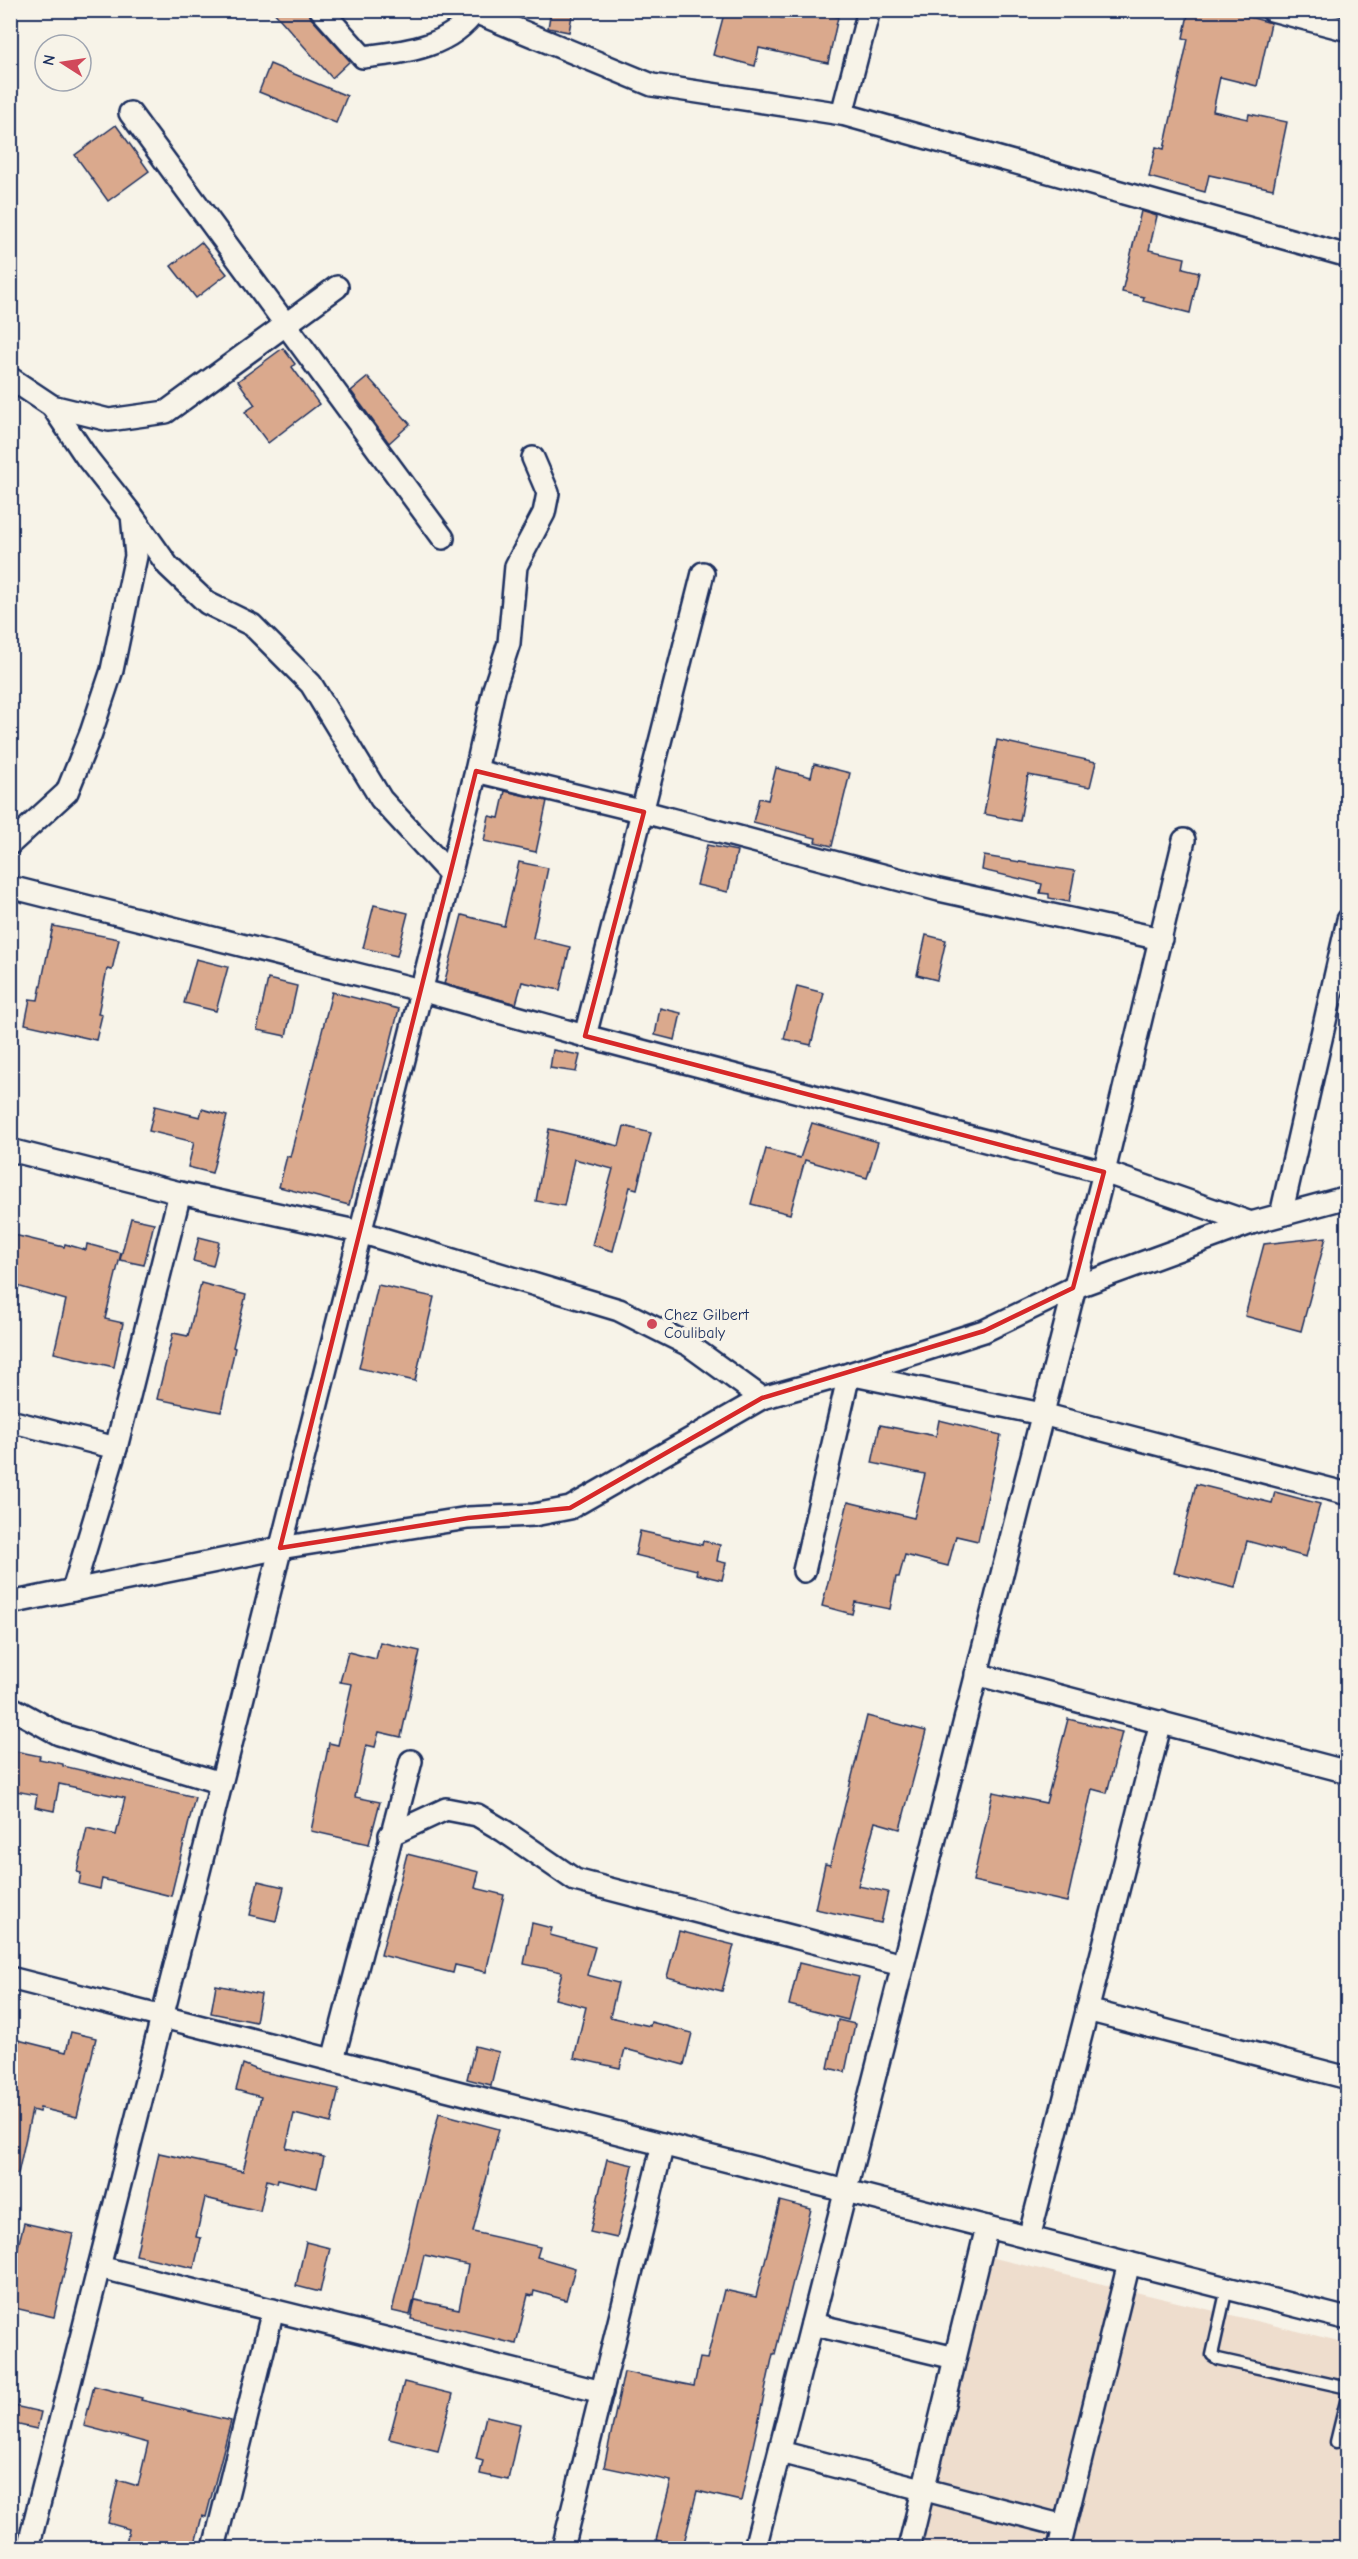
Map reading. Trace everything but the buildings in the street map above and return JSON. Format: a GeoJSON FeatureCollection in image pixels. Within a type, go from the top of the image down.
{"type":"FeatureCollection","features":[{"type":"Feature","properties":{"kind":"street"},"geometry":{"type":"LineString","coordinates":[[321,10],[363,57],[412,52],[449,36],[475,11],[652,86],[842,114],[1347,256]]}},
{"type":"Feature","properties":{"kind":"street"},"geometry":{"type":"LineString","coordinates":[[842,114],[869,10]]}},
{"type":"Feature","properties":{"kind":"street"},"geometry":{"type":"LineString","coordinates":[[1272,10],[1347,30]]}},
{"type":"Feature","properties":{"kind":"street"},"geometry":{"type":"LineString","coordinates":[[130,113],[442,538]]}},
{"type":"Feature","properties":{"kind":"street"},"geometry":{"type":"LineString","coordinates":[[10,378],[52,406],[109,420],[166,412],[337,287]]}},
{"type":"Feature","properties":{"kind":"street"},"geometry":{"type":"LineString","coordinates":[[52,406],[87,458],[132,515],[168,566],[207,603],[252,625],[311,684],[381,799],[450,874]]}},
{"type":"Feature","properties":{"kind":"street"},"geometry":{"type":"LineString","coordinates":[[10,2544],[28,2548],[476,771],[494,689],[509,644],[516,566],[544,513],[548,493],[533,458]]}},
{"type":"Feature","properties":{"kind":"street"},"geometry":{"type":"LineString","coordinates":[[10,844],[67,792],[91,733],[112,670],[130,593],[136,556],[132,515]]}},
{"type":"Feature","properties":{"kind":"street"},"geometry":{"type":"LineString","coordinates":[[585,1036],[704,573]]}},
{"type":"Feature","properties":{"kind":"street"},"geometry":{"type":"LineString","coordinates":[[476,771],[644,812],[939,890],[1161,939]]}},
{"type":"Feature","properties":{"kind":"street"},"geometry":{"type":"LineString","coordinates":[[755,2548],[1104,1172],[1184,840]]}},
{"type":"Feature","properties":{"kind":"street"},"geometry":{"type":"LineString","coordinates":[[10,887],[420,990],[585,1036],[1104,1172],[1251,1223]]}},
{"type":"Feature","properties":{"kind":"street"},"geometry":{"type":"LineString","coordinates":[[1281,1215],[1347,920]]}},
{"type":"Feature","properties":{"kind":"street"},"geometry":{"type":"LineString","coordinates":[[10,1150],[180,1192],[360,1232],[619,1310],[689,1345],[762,1398]]}},
{"type":"Feature","properties":{"kind":"street"},"geometry":{"type":"LineString","coordinates":[[73,1590],[116,1448],[180,1192]]}},
{"type":"Feature","properties":{"kind":"street"},"geometry":{"type":"LineString","coordinates":[[10,1603],[280,1548],[468,1518],[534,1515],[570,1508],[762,1398],[849,1374],[984,1331],[1073,1288],[1251,1223],[1343,1202]]}},
{"type":"Feature","properties":{"kind":"street"},"geometry":{"type":"LineString","coordinates":[[849,1374],[1042,1414],[1347,1494]]}},
{"type":"Feature","properties":{"kind":"street"},"geometry":{"type":"LineString","coordinates":[[804,1571],[849,1374]]}},
{"type":"Feature","properties":{"kind":"street"},"geometry":{"type":"LineString","coordinates":[[10,1421],[116,1448]]}},
{"type":"Feature","properties":{"kind":"street"},"geometry":{"type":"LineString","coordinates":[[976,1674],[1347,1772]]}},
{"type":"Feature","properties":{"kind":"street"},"geometry":{"type":"LineString","coordinates":[[10,1707],[58,1734],[221,1783]]}},
{"type":"Feature","properties":{"kind":"street"},"geometry":{"type":"LineString","coordinates":[[1029,2238],[1161,1722]]}},
{"type":"Feature","properties":{"kind":"street"},"geometry":{"type":"LineString","coordinates":[[333,2060],[411,1761]]}},
{"type":"Feature","properties":{"kind":"street"},"geometry":{"type":"LineString","coordinates":[[390,1835],[446,1809],[477,1815],[575,1880],[902,1965]]}},
{"type":"Feature","properties":{"kind":"street"},"geometry":{"type":"LineString","coordinates":[[10,1978],[1347,2319]]}},
{"type":"Feature","properties":{"kind":"street"},"geometry":{"type":"LineString","coordinates":[[1087,2010],[1347,2078]]}},
{"type":"Feature","properties":{"kind":"street"},"geometry":{"type":"LineString","coordinates":[[563,2548],[663,2144]]}},
{"type":"Feature","properties":{"kind":"street"},"geometry":{"type":"LineString","coordinates":[[909,2548],[987,2227]]}},
{"type":"Feature","properties":{"kind":"street"},"geometry":{"type":"LineString","coordinates":[[1059,2548],[1129,2263]]}},
{"type":"Feature","properties":{"kind":"street"},"geometry":{"type":"LineString","coordinates":[[99,2267],[602,2392]]}},
{"type":"Feature","properties":{"kind":"street"},"geometry":{"type":"LineString","coordinates":[[214,2548],[273,2310]]}},
{"type":"Feature","properties":{"kind":"street"},"geometry":{"type":"LineString","coordinates":[[812,2324],[955,2358]]}},
{"type":"Feature","properties":{"kind":"street"},"geometry":{"type":"LineString","coordinates":[[780,2452],[1064,2526]]}},
{"type":"Feature","properties":{"kind":"lane"},"geometry":{"type":"LineString","coordinates":[[1227,2288],[1212,2355],[1218,2359],[1347,2388]]}},
{"type":"Feature","properties":{"kind":"lane"},"geometry":{"type":"LineString","coordinates":[[1336,2442],[1347,2393]]}},
{"type":"Feature","properties":{"kind":"highlighted area"},"geometry":{"type":"Polygon","coordinates":[[[476,771],[644,812],[585,1036],[1104,1172],[1073,1288],[984,1331],[762,1398],[570,1508],[468,1518],[280,1548],[476,771]]]}},
{"type":"Feature","properties":{"kind":"shaded area"},"geometry":{"type":"Polygon","coordinates":[[[990,2257],[1347,2343],[1347,2548],[917,2548],[990,2257]]]}},
{"type":"Feature","properties":{"kind":"place","name":"Chez Gilbert Coulibaly"},"geometry":{"type":"Point","coordinates":[652,1324]}}]}
